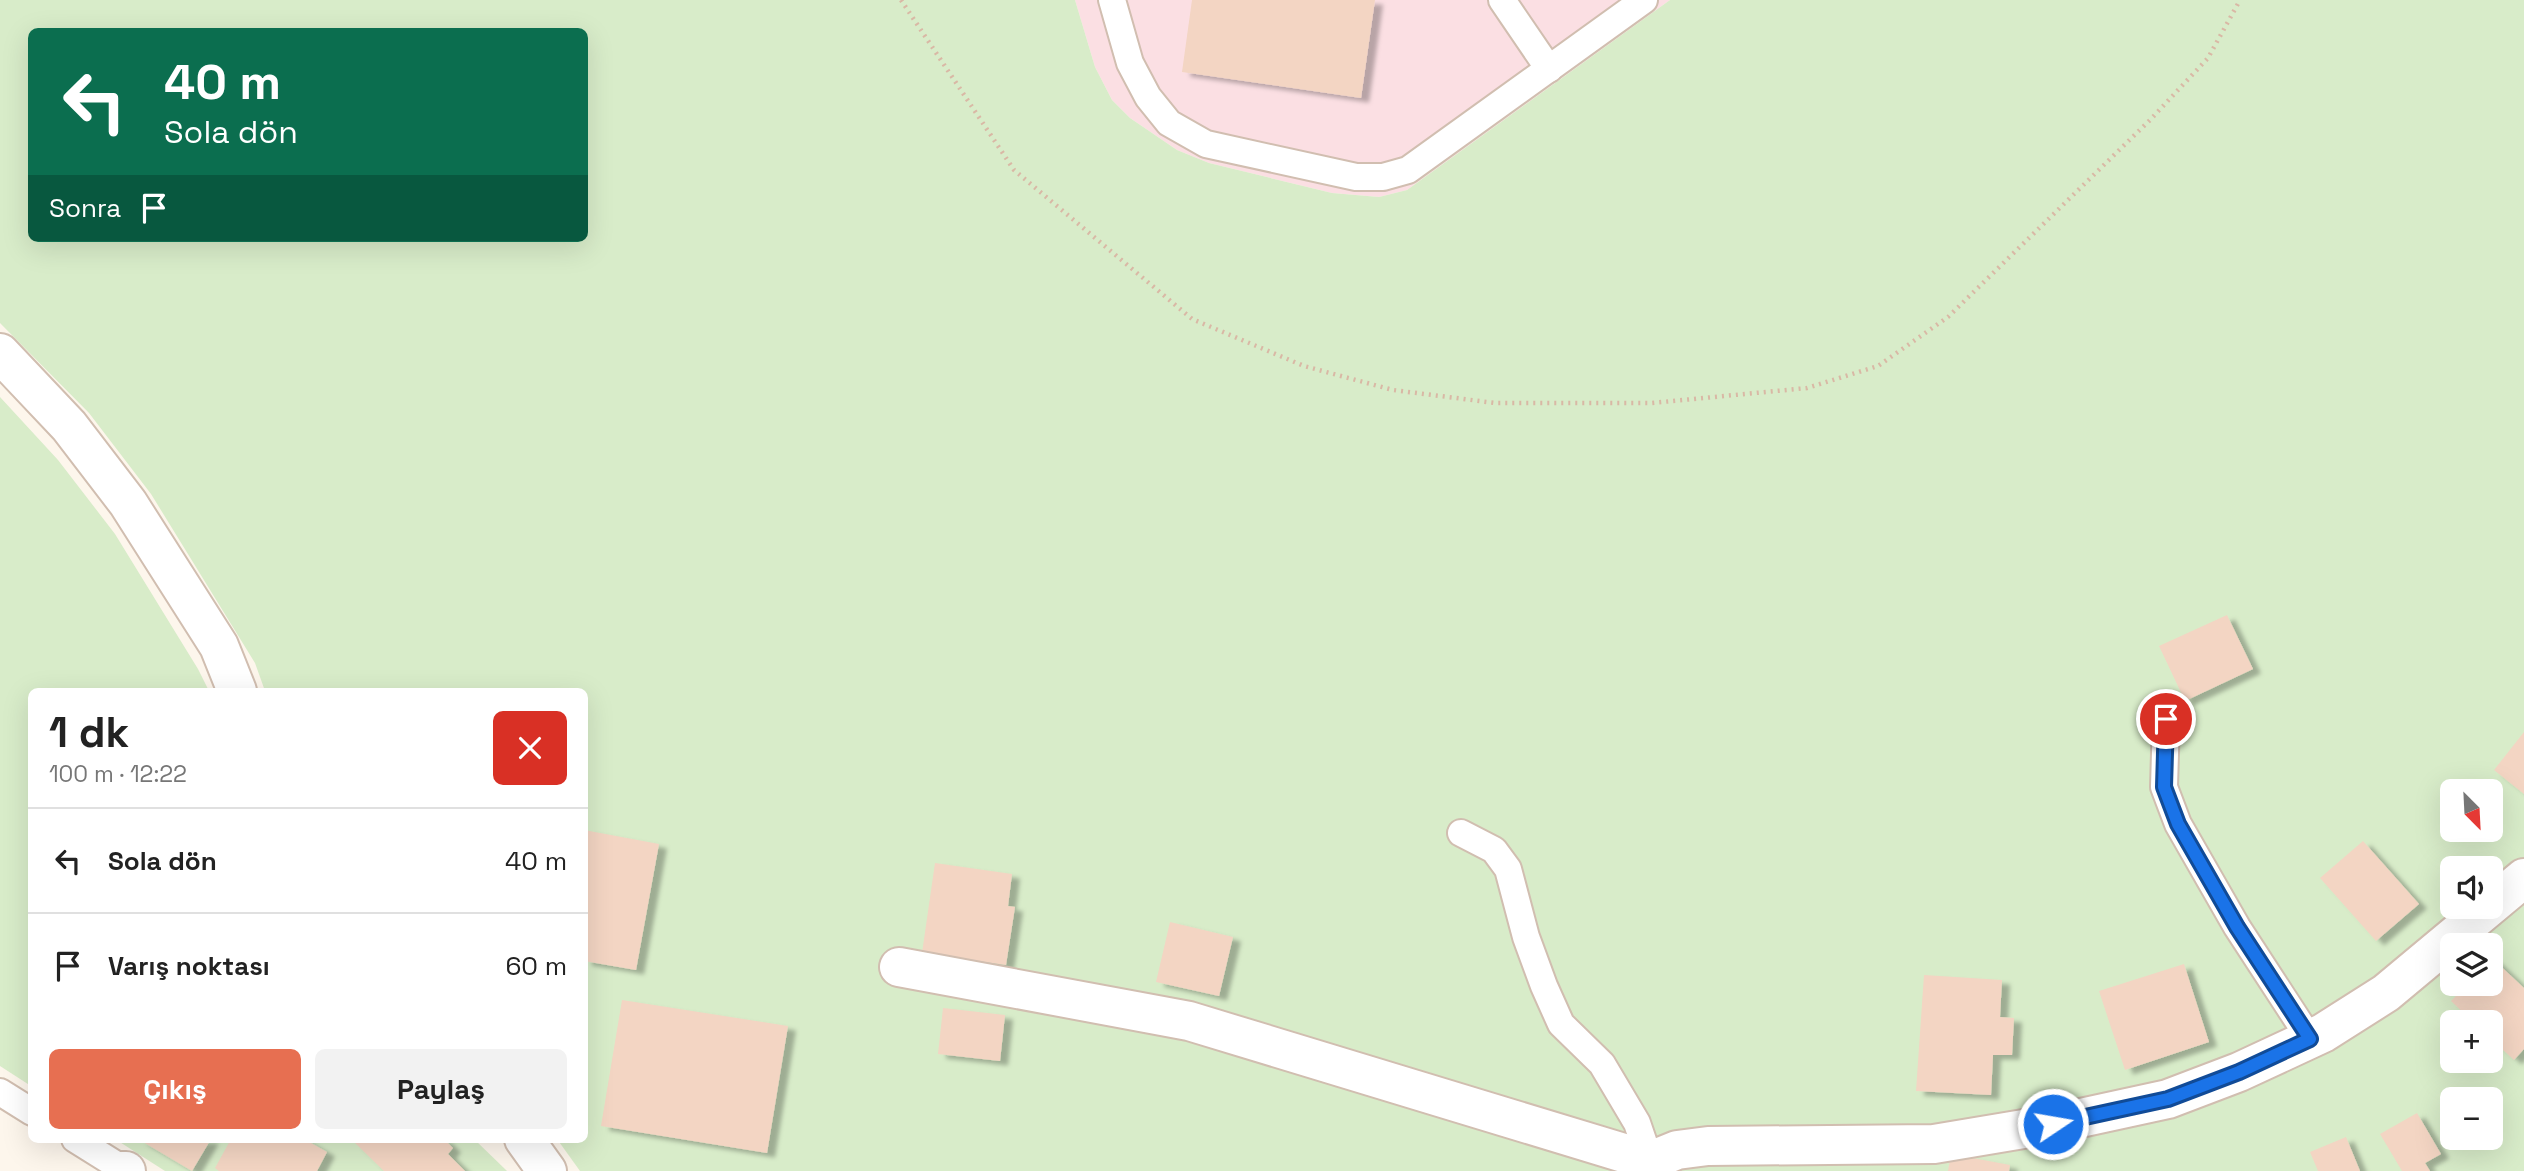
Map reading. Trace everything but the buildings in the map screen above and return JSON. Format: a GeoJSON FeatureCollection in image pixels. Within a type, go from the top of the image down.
{"type":"FeatureCollection","features":[{"type":"Feature","properties":{"kind":"street"},"geometry":{"type":"LineString","coordinates":[[0,353],[69,426],[128,503],[219,646],[236,688]]}},
{"type":"Feature","properties":{"kind":"street"},"geometry":{"type":"LineString","coordinates":[[899,967],[1189,1021],[1661,1168],[1677,1150],[1708,1146],[1934,1144],[2053,1124],[2168,1099],[2239,1072],[2323,1033],[2386,993],[2524,878]]}},
{"type":"Feature","properties":{"kind":"street"},"geometry":{"type":"LineString","coordinates":[[527,1143],[547,1171]]}},
{"type":"Feature","properties":{"kind":"lane"},"geometry":{"type":"LineString","coordinates":[[1112,0],[1130,63],[1148,97],[1169,123],[1206,144],[1356,177],[1383,177],[1408,170],[1644,0]]}},
{"type":"Feature","properties":{"kind":"lane"},"geometry":{"type":"LineString","coordinates":[[1502,0],[1549,69]]}},
{"type":"Feature","properties":{"kind":"lane"},"geometry":{"type":"LineString","coordinates":[[2166,719],[2164,787],[2178,824],[2237,927],[2310,1039]]}},
{"type":"Feature","properties":{"kind":"lane"},"geometry":{"type":"LineString","coordinates":[[1461,833],[1494,850],[1508,869],[1526,937],[1561,1024],[1602,1064],[1661,1168]]}},
{"type":"Feature","properties":{"kind":"lane"},"geometry":{"type":"LineString","coordinates":[[0,1093],[28,1110]]}},
{"type":"Feature","properties":{"kind":"lane"},"geometry":{"type":"LineString","coordinates":[[81,1143],[124,1170]]}},
{"type":"Feature","properties":{"kind":"path"},"geometry":{"type":"LineString","coordinates":[[901,0],[1014,170],[1192,318],[1304,366],[1393,390],[1495,403],[1652,403],[1807,388],[1878,366],[1948,317],[2150,120],[2208,58],[2240,0]]}},
{"type":"Feature","properties":{"kind":"shaded area"},"geometry":{"type":"Polygon","coordinates":[[[1075,0],[1670,0],[1407,190],[1379,197],[1332,193],[1209,163],[1177,150],[1130,118],[1112,100],[1095,67],[1075,0]]]}},
{"type":"Feature","properties":{"kind":"green space"},"geometry":{"type":"Polygon","coordinates":[[[0,0],[1075,0],[1095,67],[1112,100],[1130,118],[1177,150],[1209,163],[1332,193],[1379,197],[1407,190],[1670,0],[2524,0],[2524,1171],[580,1171],[560,1143],[588,1143],[588,688],[264,688],[255,663],[151,494],[89,413],[0,323],[0,0]]]}},
{"type":"Feature","properties":{"kind":"green space"},"geometry":{"type":"Polygon","coordinates":[[[0,397],[58,460],[115,534],[208,688],[28,688],[28,1084],[0,1066],[0,397]]]}},
{"type":"Feature","properties":{"kind":"green space"},"geometry":{"type":"Polygon","coordinates":[[[121,1143],[478,1143],[507,1171],[165,1171],[121,1143]]]}},
{"type":"Feature","properties":{"kind":"route"},"geometry":{"type":"LineString","coordinates":[[2053,1124],[2168,1099],[2239,1072],[2310,1039],[2237,927],[2178,824],[2164,787],[2166,719]]}}]}
